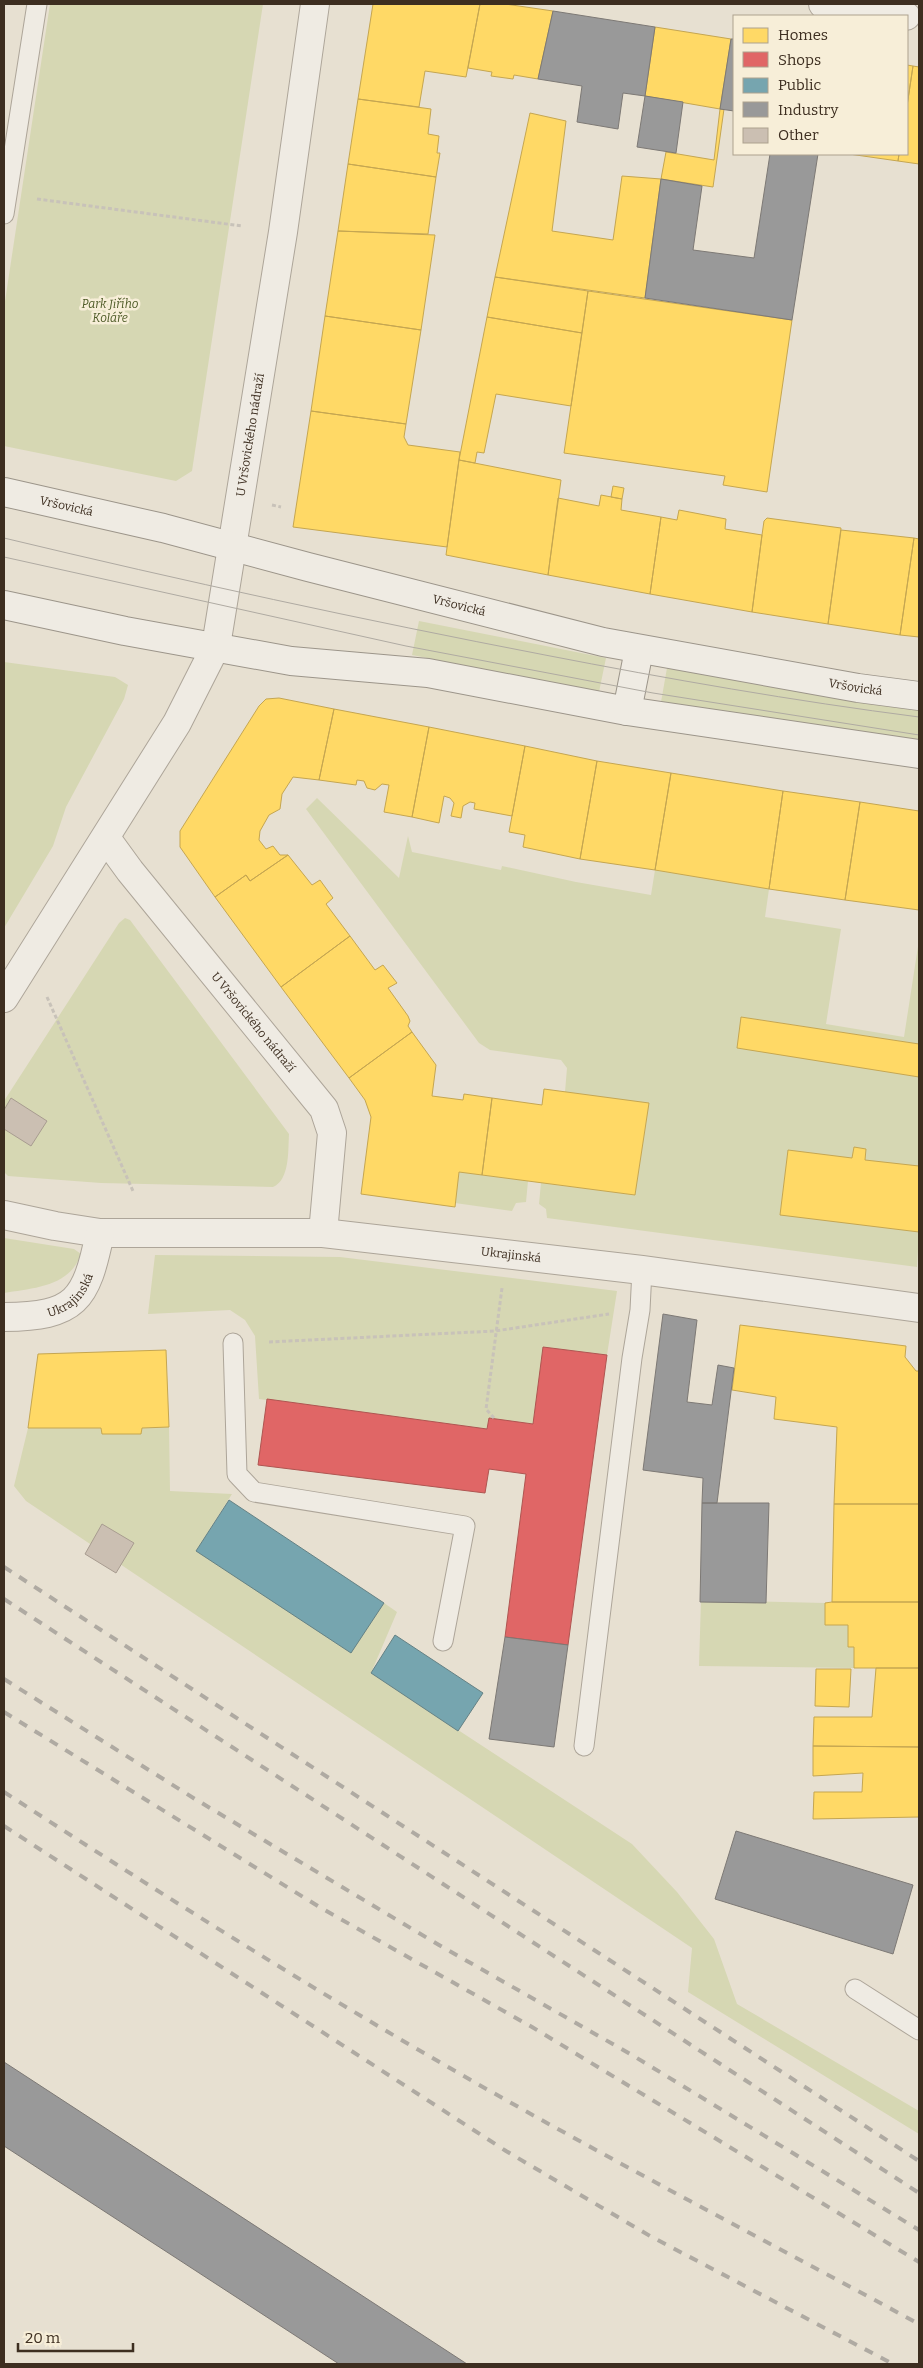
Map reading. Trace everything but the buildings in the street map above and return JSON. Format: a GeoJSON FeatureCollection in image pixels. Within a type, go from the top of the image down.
{"type":"FeatureCollection","features":[{"type":"Feature","properties":{"kind":"street","name":"U Vršovického nádraží"},"geometry":{"type":"LineString","coordinates":[[4,998],[177,723],[216,646],[283,232],[315,4]]}},
{"type":"Feature","properties":{"kind":"street"},"geometry":{"type":"LineString","coordinates":[[823,4],[899,15]]}},
{"type":"Feature","properties":{"kind":"street","name":"Vršovická"},"geometry":{"type":"LineString","coordinates":[[4,492],[163,528],[593,640],[639,650],[858,688],[919,696]]}},
{"type":"Feature","properties":{"kind":"street"},"geometry":{"type":"LineString","coordinates":[[4,605],[125,631],[291,661],[428,673],[627,711],[919,754]]}},
{"type":"Feature","properties":{"kind":"street"},"geometry":{"type":"LineString","coordinates":[[627,711],[639,650]]}},
{"type":"Feature","properties":{"kind":"street","name":"U Vršovického nádraží"},"geometry":{"type":"LineString","coordinates":[[106,838],[130,871],[324,1109],[332,1133],[323,1233]]}},
{"type":"Feature","properties":{"kind":"street","name":"Ukrajinská"},"geometry":{"type":"LineString","coordinates":[[4,1215],[100,1233],[323,1233],[642,1270],[919,1308]]}},
{"type":"Feature","properties":{"kind":"street","name":"Ukrajinská"},"geometry":{"type":"LineString","coordinates":[[4,1317],[57,1312],[71,1304],[89,1281],[100,1233]]}},
{"type":"Feature","properties":{"kind":"lane"},"geometry":{"type":"LineString","coordinates":[[4,214],[38,4]]}},
{"type":"Feature","properties":{"kind":"lane"},"geometry":{"type":"LineString","coordinates":[[584,1746],[632,1358],[640,1310],[642,1270]]}},
{"type":"Feature","properties":{"kind":"lane"},"geometry":{"type":"LineString","coordinates":[[233,1343],[237,1474],[254,1492],[465,1526],[443,1641]]}},
{"type":"Feature","properties":{"kind":"lane"},"geometry":{"type":"LineString","coordinates":[[855,1989],[919,2030]]}},
{"type":"Feature","properties":{"kind":"path"},"geometry":{"type":"LineString","coordinates":[[7,194],[242,226]]}},
{"type":"Feature","properties":{"kind":"path"},"geometry":{"type":"LineString","coordinates":[[47,997],[133,1191]]}},
{"type":"Feature","properties":{"kind":"path"},"geometry":{"type":"LineString","coordinates":[[494,1418],[486,1409],[502,1287]]}},
{"type":"Feature","properties":{"kind":"path"},"geometry":{"type":"LineString","coordinates":[[268,1342],[495,1332],[612,1314]]}},
{"type":"Feature","properties":{"kind":"green space","name":"Park Jiřího Koláře"},"geometry":{"type":"Polygon","coordinates":[[[50,4],[263,4],[192,471],[176,481],[4,446],[4,308],[50,4]]]}},
{"type":"Feature","properties":{"kind":"green space"},"geometry":{"type":"Polygon","coordinates":[[[419,621],[606,658],[599,692],[412,655],[419,621]]]}},
{"type":"Feature","properties":{"kind":"green space"},"geometry":{"type":"Polygon","coordinates":[[[4,662],[115,677],[128,685],[124,699],[66,807],[53,846],[4,928],[4,662]]]}},
{"type":"Feature","properties":{"kind":"green space"},"geometry":{"type":"Polygon","coordinates":[[[667,668],[919,709],[919,744],[661,702],[667,668]]]}},
{"type":"Feature","properties":{"kind":"green space"},"geometry":{"type":"Polygon","coordinates":[[[317,798],[399,878],[408,836],[412,852],[501,870],[502,866],[576,882],[651,895],[655,870],[769,889],[765,917],[841,929],[826,1024],[904,1037],[919,940],[919,1044],[742,1017],[737,1047],[919,1077],[919,1167],[865,1160],[866,1149],[854,1147],[852,1158],[788,1150],[780,1214],[919,1232],[917,1267],[547,1218],[546,1209],[539,1204],[541,1183],[635,1195],[649,1103],[565,1092],[567,1068],[561,1060],[490,1050],[479,1043],[306,809],[317,798]]]}},
{"type":"Feature","properties":{"kind":"green space"},"geometry":{"type":"Polygon","coordinates":[[[125,918],[130,920],[289,1134],[287,1164],[283,1178],[273,1187],[101,1183],[8,1176],[4,1172],[4,1129],[31,1145],[11,1099],[4,1110],[4,1101],[119,923],[125,918]]]}},
{"type":"Feature","properties":{"kind":"green space"},"geometry":{"type":"Polygon","coordinates":[[[459,1172],[528,1181],[526,1202],[516,1203],[512,1211],[455,1203],[459,1172]]]}},
{"type":"Feature","properties":{"kind":"green space"},"geometry":{"type":"Polygon","coordinates":[[[4,1238],[74,1249],[81,1254],[76,1265],[59,1280],[38,1287],[4,1293],[4,1238]]]}},
{"type":"Feature","properties":{"kind":"green space"},"geometry":{"type":"Polygon","coordinates":[[[155,1255],[340,1257],[617,1291],[607,1355],[544,1347],[533,1424],[489,1418],[487,1429],[259,1399],[255,1336],[245,1320],[230,1310],[148,1314],[155,1255]]]}},
{"type":"Feature","properties":{"kind":"green space"},"geometry":{"type":"Polygon","coordinates":[[[169,1427],[170,1491],[232,1494],[196,1551],[384,1603],[397,1612],[371,1673],[632,1844],[677,1892],[714,1939],[737,2004],[919,2111],[919,2134],[688,1992],[692,1948],[26,1501],[14,1486],[28,1428],[101,1428],[102,1434],[141,1434],[142,1428],[169,1427]]]}},
{"type":"Feature","properties":{"kind":"green space"},"geometry":{"type":"Polygon","coordinates":[[[701,1600],[825,1603],[825,1625],[848,1625],[848,1647],[854,1647],[854,1668],[699,1666],[701,1600]]]}},
{"type":"Feature","properties":{"kind":"tram line"},"geometry":{"type":"LineString","coordinates":[[4,538],[273,600],[477,642],[732,689],[919,717]]}},
{"type":"Feature","properties":{"kind":"tram line"},"geometry":{"type":"LineString","coordinates":[[4,557],[406,646],[653,693],[919,735]]}},
{"type":"Feature","properties":{"kind":"railway"},"geometry":{"type":"LineString","coordinates":[[4,1567],[919,2161]]}},
{"type":"Feature","properties":{"kind":"railway"},"geometry":{"type":"LineString","coordinates":[[4,1599],[919,2193]]}},
{"type":"Feature","properties":{"kind":"railway"},"geometry":{"type":"LineString","coordinates":[[4,1679],[195,1799],[439,1945],[632,2055],[919,2230]]}},
{"type":"Feature","properties":{"kind":"railway"},"geometry":{"type":"LineString","coordinates":[[4,1712],[321,1908],[532,2027],[919,2262]]}},
{"type":"Feature","properties":{"kind":"railway"},"geometry":{"type":"LineString","coordinates":[[4,1792],[239,1942],[449,2068],[919,2324]]}},
{"type":"Feature","properties":{"kind":"railway"},"geometry":{"type":"LineString","coordinates":[[4,1826],[506,2151],[650,2236],[893,2364]]}}]}
